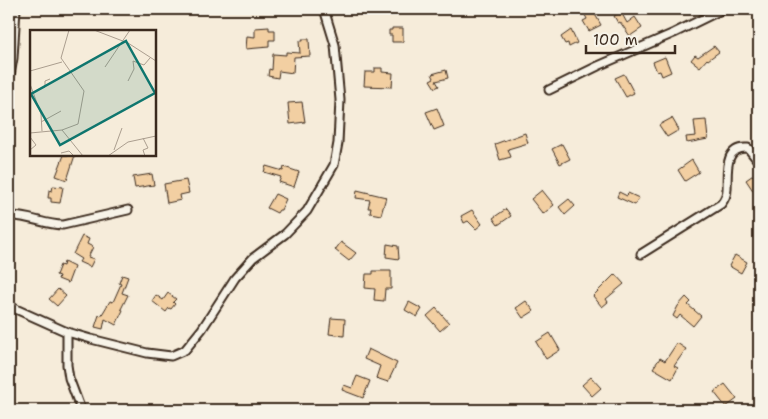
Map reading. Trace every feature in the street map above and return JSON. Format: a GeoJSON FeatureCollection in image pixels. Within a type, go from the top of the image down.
{"type":"FeatureCollection","features":[{"type":"Feature","properties":{"kind":"street"},"geometry":{"type":"LineString","coordinates":[[9,81],[16,9]]}},
{"type":"Feature","properties":{"kind":"street"},"geometry":{"type":"LineString","coordinates":[[9,306],[67,332],[147,353],[172,356],[185,350],[202,329],[235,278],[253,258],[285,234],[307,212],[334,165],[338,142],[340,100],[335,45],[324,9]]}},
{"type":"Feature","properties":{"kind":"street"},"geometry":{"type":"LineString","coordinates":[[549,90],[723,9]]}},
{"type":"Feature","properties":{"kind":"street"},"geometry":{"type":"LineString","coordinates":[[641,254],[721,204],[726,198],[727,168],[734,152],[740,148],[748,148],[759,162]]}},
{"type":"Feature","properties":{"kind":"street"},"geometry":{"type":"LineString","coordinates":[[9,216],[26,216],[54,225],[63,225],[128,210]]}},
{"type":"Feature","properties":{"kind":"street"},"geometry":{"type":"LineString","coordinates":[[67,332],[68,378],[81,410]]}},
{"type":"Feature","properties":{"kind":"building"},"geometry":{"type":"Polygon","coordinates":[[[592,9],[601,25],[589,31],[583,21],[587,19],[584,13],[592,9]]]}},
{"type":"Feature","properties":{"kind":"building"},"geometry":{"type":"Polygon","coordinates":[[[621,12],[627,23],[635,17],[642,28],[630,36],[614,16],[621,12]]]}},
{"type":"Feature","properties":{"kind":"building"},"geometry":{"type":"Polygon","coordinates":[[[269,27],[269,30],[275,30],[275,40],[269,40],[269,47],[246,49],[247,36],[255,37],[255,28],[269,27]]]}},
{"type":"Feature","properties":{"kind":"building"},"geometry":{"type":"Polygon","coordinates":[[[392,28],[403,28],[403,42],[392,42],[392,35],[389,35],[389,30],[392,30],[392,28]]]}},
{"type":"Feature","properties":{"kind":"building"},"geometry":{"type":"Polygon","coordinates":[[[571,30],[577,43],[569,47],[568,43],[565,44],[561,37],[571,30]]]}},
{"type":"Feature","properties":{"kind":"building"},"geometry":{"type":"Polygon","coordinates":[[[302,39],[309,39],[310,56],[294,57],[293,73],[279,71],[278,78],[268,76],[269,69],[272,70],[273,54],[286,55],[286,52],[300,53],[299,41],[303,41],[302,39]]]}},
{"type":"Feature","properties":{"kind":"building"},"geometry":{"type":"Polygon","coordinates":[[[714,46],[719,52],[707,59],[700,67],[691,60],[695,55],[698,57],[714,46]]]}},
{"type":"Feature","properties":{"kind":"building"},"geometry":{"type":"Polygon","coordinates":[[[665,57],[671,72],[662,76],[660,71],[657,72],[653,62],[665,57]]]}},
{"type":"Feature","properties":{"kind":"building"},"geometry":{"type":"Polygon","coordinates":[[[375,68],[382,68],[382,72],[393,73],[392,87],[364,86],[365,72],[375,72],[375,68]]]}},
{"type":"Feature","properties":{"kind":"building"},"geometry":{"type":"Polygon","coordinates":[[[446,70],[448,78],[436,81],[439,86],[435,88],[430,80],[434,78],[432,74],[446,70]]]}},
{"type":"Feature","properties":{"kind":"building"},"geometry":{"type":"Polygon","coordinates":[[[624,74],[634,93],[626,97],[615,78],[624,74]]]}},
{"type":"Feature","properties":{"kind":"building"},"geometry":{"type":"Polygon","coordinates":[[[302,102],[305,122],[290,124],[288,103],[302,102]]]}},
{"type":"Feature","properties":{"kind":"building"},"geometry":{"type":"Polygon","coordinates":[[[437,108],[444,126],[434,130],[426,112],[437,108]]]}},
{"type":"Feature","properties":{"kind":"building"},"geometry":{"type":"Polygon","coordinates":[[[672,118],[679,130],[667,137],[659,125],[672,118]]]}},
{"type":"Feature","properties":{"kind":"building"},"geometry":{"type":"Polygon","coordinates":[[[706,120],[708,139],[687,143],[686,137],[696,136],[694,121],[706,120]]]}},
{"type":"Feature","properties":{"kind":"building"},"geometry":{"type":"Polygon","coordinates":[[[525,133],[528,143],[508,149],[511,157],[500,160],[495,144],[525,133]]]}},
{"type":"Feature","properties":{"kind":"building"},"geometry":{"type":"Polygon","coordinates":[[[562,144],[570,159],[560,164],[552,149],[562,144]]]}},
{"type":"Feature","properties":{"kind":"building"},"geometry":{"type":"Polygon","coordinates":[[[64,156],[75,156],[67,180],[56,176],[64,156]]]}},
{"type":"Feature","properties":{"kind":"building"},"geometry":{"type":"Polygon","coordinates":[[[692,160],[699,172],[685,181],[678,170],[692,160]]]}},
{"type":"Feature","properties":{"kind":"building"},"geometry":{"type":"Polygon","coordinates":[[[266,166],[283,171],[284,167],[299,172],[294,187],[279,182],[281,177],[264,172],[266,166]]]}},
{"type":"Feature","properties":{"kind":"building"},"geometry":{"type":"Polygon","coordinates":[[[756,173],[759,178],[759,193],[756,195],[746,180],[756,173]]]}},
{"type":"Feature","properties":{"kind":"building"},"geometry":{"type":"Polygon","coordinates":[[[152,174],[154,185],[135,188],[133,177],[152,174]]]}},
{"type":"Feature","properties":{"kind":"building"},"geometry":{"type":"Polygon","coordinates":[[[186,180],[189,193],[180,195],[181,200],[167,203],[164,184],[186,180]]]}},
{"type":"Feature","properties":{"kind":"building"},"geometry":{"type":"Polygon","coordinates":[[[53,186],[63,187],[60,203],[51,202],[51,198],[48,198],[49,190],[52,191],[53,186]]]}},
{"type":"Feature","properties":{"kind":"building"},"geometry":{"type":"Polygon","coordinates":[[[357,190],[386,197],[381,215],[370,213],[371,208],[368,208],[370,200],[356,198],[357,190]]]}},
{"type":"Feature","properties":{"kind":"building"},"geometry":{"type":"Polygon","coordinates":[[[542,190],[554,205],[543,214],[531,199],[542,190]]]}},
{"type":"Feature","properties":{"kind":"building"},"geometry":{"type":"Polygon","coordinates":[[[619,192],[627,196],[628,193],[639,198],[635,205],[617,197],[619,192]]]}},
{"type":"Feature","properties":{"kind":"building"},"geometry":{"type":"Polygon","coordinates":[[[275,194],[286,199],[281,210],[277,213],[267,208],[275,194]]]}},
{"type":"Feature","properties":{"kind":"building"},"geometry":{"type":"Polygon","coordinates":[[[569,199],[575,206],[565,215],[559,207],[569,199]]]}},
{"type":"Feature","properties":{"kind":"building"},"geometry":{"type":"Polygon","coordinates":[[[506,209],[511,216],[498,225],[493,218],[506,209]]]}},
{"type":"Feature","properties":{"kind":"building"},"geometry":{"type":"Polygon","coordinates":[[[472,210],[482,224],[476,229],[468,221],[464,223],[461,216],[472,210]]]}},
{"type":"Feature","properties":{"kind":"building"},"geometry":{"type":"Polygon","coordinates":[[[82,236],[89,239],[87,244],[93,247],[88,257],[94,259],[90,267],[79,262],[81,259],[73,254],[82,236]]]}},
{"type":"Feature","properties":{"kind":"building"},"geometry":{"type":"Polygon","coordinates":[[[341,242],[356,253],[349,261],[335,250],[341,242]]]}},
{"type":"Feature","properties":{"kind":"building"},"geometry":{"type":"Polygon","coordinates":[[[387,244],[398,246],[399,259],[386,257],[387,244]]]}},
{"type":"Feature","properties":{"kind":"building"},"geometry":{"type":"Polygon","coordinates":[[[735,255],[747,262],[741,273],[729,266],[735,255]]]}},
{"type":"Feature","properties":{"kind":"building"},"geometry":{"type":"Polygon","coordinates":[[[64,262],[74,267],[68,283],[58,279],[59,276],[56,275],[60,265],[63,266],[64,262]]]}},
{"type":"Feature","properties":{"kind":"building"},"geometry":{"type":"Polygon","coordinates":[[[373,271],[391,271],[391,289],[385,289],[384,301],[374,300],[375,289],[365,288],[366,274],[373,274],[373,271]]]}},
{"type":"Feature","properties":{"kind":"building"},"geometry":{"type":"Polygon","coordinates":[[[615,274],[624,284],[606,299],[608,302],[602,307],[593,296],[615,274]]]}},
{"type":"Feature","properties":{"kind":"building"},"geometry":{"type":"Polygon","coordinates":[[[122,275],[128,277],[122,293],[128,295],[116,325],[105,319],[103,329],[95,327],[99,315],[101,316],[110,301],[113,302],[121,284],[119,283],[122,275]]]}},
{"type":"Feature","properties":{"kind":"building"},"geometry":{"type":"Polygon","coordinates":[[[58,289],[66,296],[57,306],[49,299],[58,289]]]}},
{"type":"Feature","properties":{"kind":"building"},"geometry":{"type":"Polygon","coordinates":[[[168,293],[176,299],[173,302],[175,304],[166,312],[152,301],[156,295],[163,300],[168,293]]]}},
{"type":"Feature","properties":{"kind":"building"},"geometry":{"type":"Polygon","coordinates":[[[686,297],[691,302],[688,305],[701,316],[693,326],[680,315],[677,319],[673,316],[678,306],[686,297]]]}},
{"type":"Feature","properties":{"kind":"building"},"geometry":{"type":"Polygon","coordinates":[[[526,301],[534,311],[523,318],[516,308],[526,301]]]}},
{"type":"Feature","properties":{"kind":"building"},"geometry":{"type":"Polygon","coordinates":[[[409,302],[422,309],[417,317],[405,310],[409,302]]]}},
{"type":"Feature","properties":{"kind":"building"},"geometry":{"type":"Polygon","coordinates":[[[436,308],[449,323],[440,331],[427,316],[436,308]]]}},
{"type":"Feature","properties":{"kind":"building"},"geometry":{"type":"Polygon","coordinates":[[[331,318],[345,319],[344,336],[329,334],[331,318]]]}},
{"type":"Feature","properties":{"kind":"building"},"geometry":{"type":"Polygon","coordinates":[[[550,333],[560,350],[546,359],[536,342],[550,333]]]}},
{"type":"Feature","properties":{"kind":"building"},"geometry":{"type":"Polygon","coordinates":[[[677,343],[686,349],[674,366],[678,368],[672,379],[653,368],[660,358],[665,361],[677,343]]]}},
{"type":"Feature","properties":{"kind":"building"},"geometry":{"type":"Polygon","coordinates":[[[368,349],[397,363],[388,382],[376,378],[380,366],[364,359],[368,349]]]}},
{"type":"Feature","properties":{"kind":"building"},"geometry":{"type":"Polygon","coordinates":[[[357,376],[370,381],[363,398],[342,390],[344,385],[352,388],[357,376]]]}},
{"type":"Feature","properties":{"kind":"building"},"geometry":{"type":"Polygon","coordinates":[[[591,377],[601,388],[592,396],[582,385],[591,377]]]}},
{"type":"Feature","properties":{"kind":"building"},"geometry":{"type":"Polygon","coordinates":[[[725,384],[737,399],[726,407],[714,392],[725,384]]]}}]}
